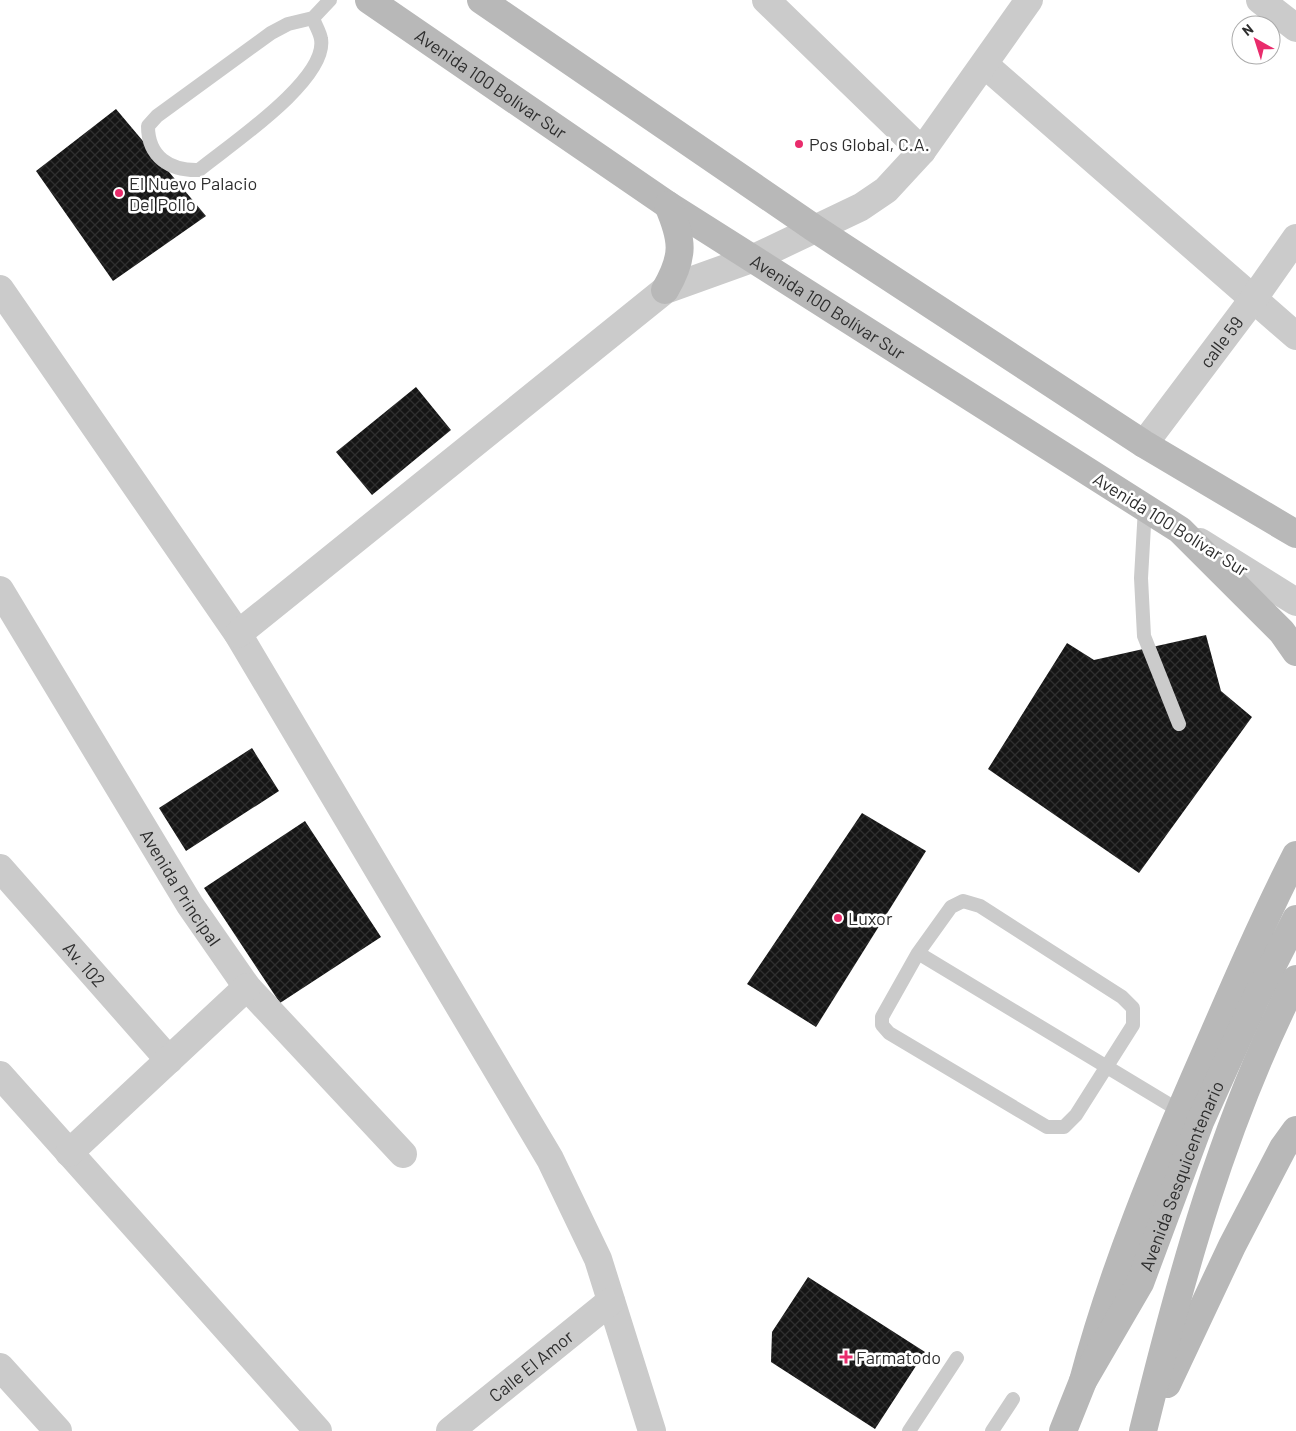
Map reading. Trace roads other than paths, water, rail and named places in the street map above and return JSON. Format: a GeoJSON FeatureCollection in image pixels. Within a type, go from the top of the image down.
{"type":"FeatureCollection","features":[{"type":"Feature","properties":{"kind":"street","name":"Avenida 100 Bolívar Sur"},"geometry":{"type":"LineString","coordinates":[[369,0],[668,205],[1296,602]]}},
{"type":"Feature","properties":{"kind":"street"},"geometry":{"type":"LineString","coordinates":[[481,0],[814,228],[1144,444],[1296,534]]}},
{"type":"Feature","properties":{"kind":"street"},"geometry":{"type":"LineString","coordinates":[[766,0],[922,151]]}},
{"type":"Feature","properties":{"kind":"street"},"geometry":{"type":"LineString","coordinates":[[238,634],[665,290],[754,258],[861,207],[886,190],[922,151],[985,65],[1029,0]]}},
{"type":"Feature","properties":{"kind":"street"},"geometry":{"type":"LineString","coordinates":[[1260,0],[1296,28]]}},
{"type":"Feature","properties":{"kind":"street"},"geometry":{"type":"LineString","coordinates":[[985,65],[1296,336]]}},
{"type":"Feature","properties":{"kind":"street"},"geometry":{"type":"LineString","coordinates":[[665,290],[677,270],[680,256],[680,240],[668,205]]}},
{"type":"Feature","properties":{"kind":"street","name":"calle 59"},"geometry":{"type":"LineString","coordinates":[[1144,444],[1254,298],[1296,238]]}},
{"type":"Feature","properties":{"kind":"street"},"geometry":{"type":"LineString","coordinates":[[0,288],[238,634],[550,1159],[598,1259],[652,1431]]}},
{"type":"Feature","properties":{"kind":"street"},"geometry":{"type":"LineString","coordinates":[[1180,530],[1282,632],[1296,652]]}},
{"type":"Feature","properties":{"kind":"street","name":"Avenida Principal"},"geometry":{"type":"LineString","coordinates":[[0,590],[190,906],[247,987],[403,1154]]}},
{"type":"Feature","properties":{"kind":"street"},"geometry":{"type":"LineString","coordinates":[[1083,1380],[1096,1328],[1152,1174],[1271,905],[1296,855]]}},
{"type":"Feature","properties":{"kind":"street","name":"Av. 102"},"geometry":{"type":"LineString","coordinates":[[0,868],[169,1060]]}},
{"type":"Feature","properties":{"kind":"street","name":"Avenida Sesquicentenario"},"geometry":{"type":"LineString","coordinates":[[1063,1431],[1083,1380],[1140,1283],[1200,1122],[1255,1000],[1296,918]]}},
{"type":"Feature","properties":{"kind":"street","name":"Avenida Sesquicentenario"},"geometry":{"type":"LineString","coordinates":[[1144,1431],[1180,1287],[1209,1189],[1244,1092],[1296,979]]}},
{"type":"Feature","properties":{"kind":"street"},"geometry":{"type":"LineString","coordinates":[[69,1153],[247,987]]}},
{"type":"Feature","properties":{"kind":"street"},"geometry":{"type":"LineString","coordinates":[[0,1075],[318,1431]]}},
{"type":"Feature","properties":{"kind":"street"},"geometry":{"type":"LineString","coordinates":[[1144,1431],[1232,1246],[1283,1148],[1296,1130]]}},
{"type":"Feature","properties":{"kind":"street","name":"Calle El Amor"},"geometry":{"type":"LineString","coordinates":[[450,1431],[611,1301]]}},
{"type":"Feature","properties":{"kind":"street"},"geometry":{"type":"LineString","coordinates":[[0,1367],[58,1431]]}},
{"type":"Feature","properties":{"kind":"lane"},"geometry":{"type":"LineString","coordinates":[[312,18],[321,40],[319,55],[312,72],[297,89],[199,170],[182,170],[166,163],[153,148],[148,135],[148,126],[157,116],[271,33],[288,24],[312,18],[330,0]]}},
{"type":"Feature","properties":{"kind":"lane"},"geometry":{"type":"LineString","coordinates":[[1145,508],[1141,578],[1144,636],[1179,724]]}},
{"type":"Feature","properties":{"kind":"lane"},"geometry":{"type":"LineString","coordinates":[[963,902],[980,906],[1122,997],[1133,1008],[1133,1025],[1107,1067],[1070,1121],[1064,1127],[1047,1127],[889,1033],[882,1025],[882,1017],[918,953],[951,907],[963,902]]}},
{"type":"Feature","properties":{"kind":"lane"},"geometry":{"type":"LineString","coordinates":[[918,953],[1180,1111]]}},
{"type":"Feature","properties":{"kind":"lane"},"geometry":{"type":"LineString","coordinates":[[909,1431],[957,1358]]}},
{"type":"Feature","properties":{"kind":"lane"},"geometry":{"type":"LineString","coordinates":[[992,1431],[1013,1399]]}},
{"type":"Feature","properties":{"kind":"place","name":"Pos Global, C.A."},"geometry":{"type":"Point","coordinates":[799,144]}},
{"type":"Feature","properties":{"kind":"place","name":"El Nuevo Palacio Del Pollo"},"geometry":{"type":"Point","coordinates":[119,193]}},
{"type":"Feature","properties":{"kind":"place","name":"Luxor"},"geometry":{"type":"Point","coordinates":[838,918]}},
{"type":"Feature","properties":{"kind":"place","name":"Farmatodo"},"geometry":{"type":"Point","coordinates":[846,1357]}}]}
